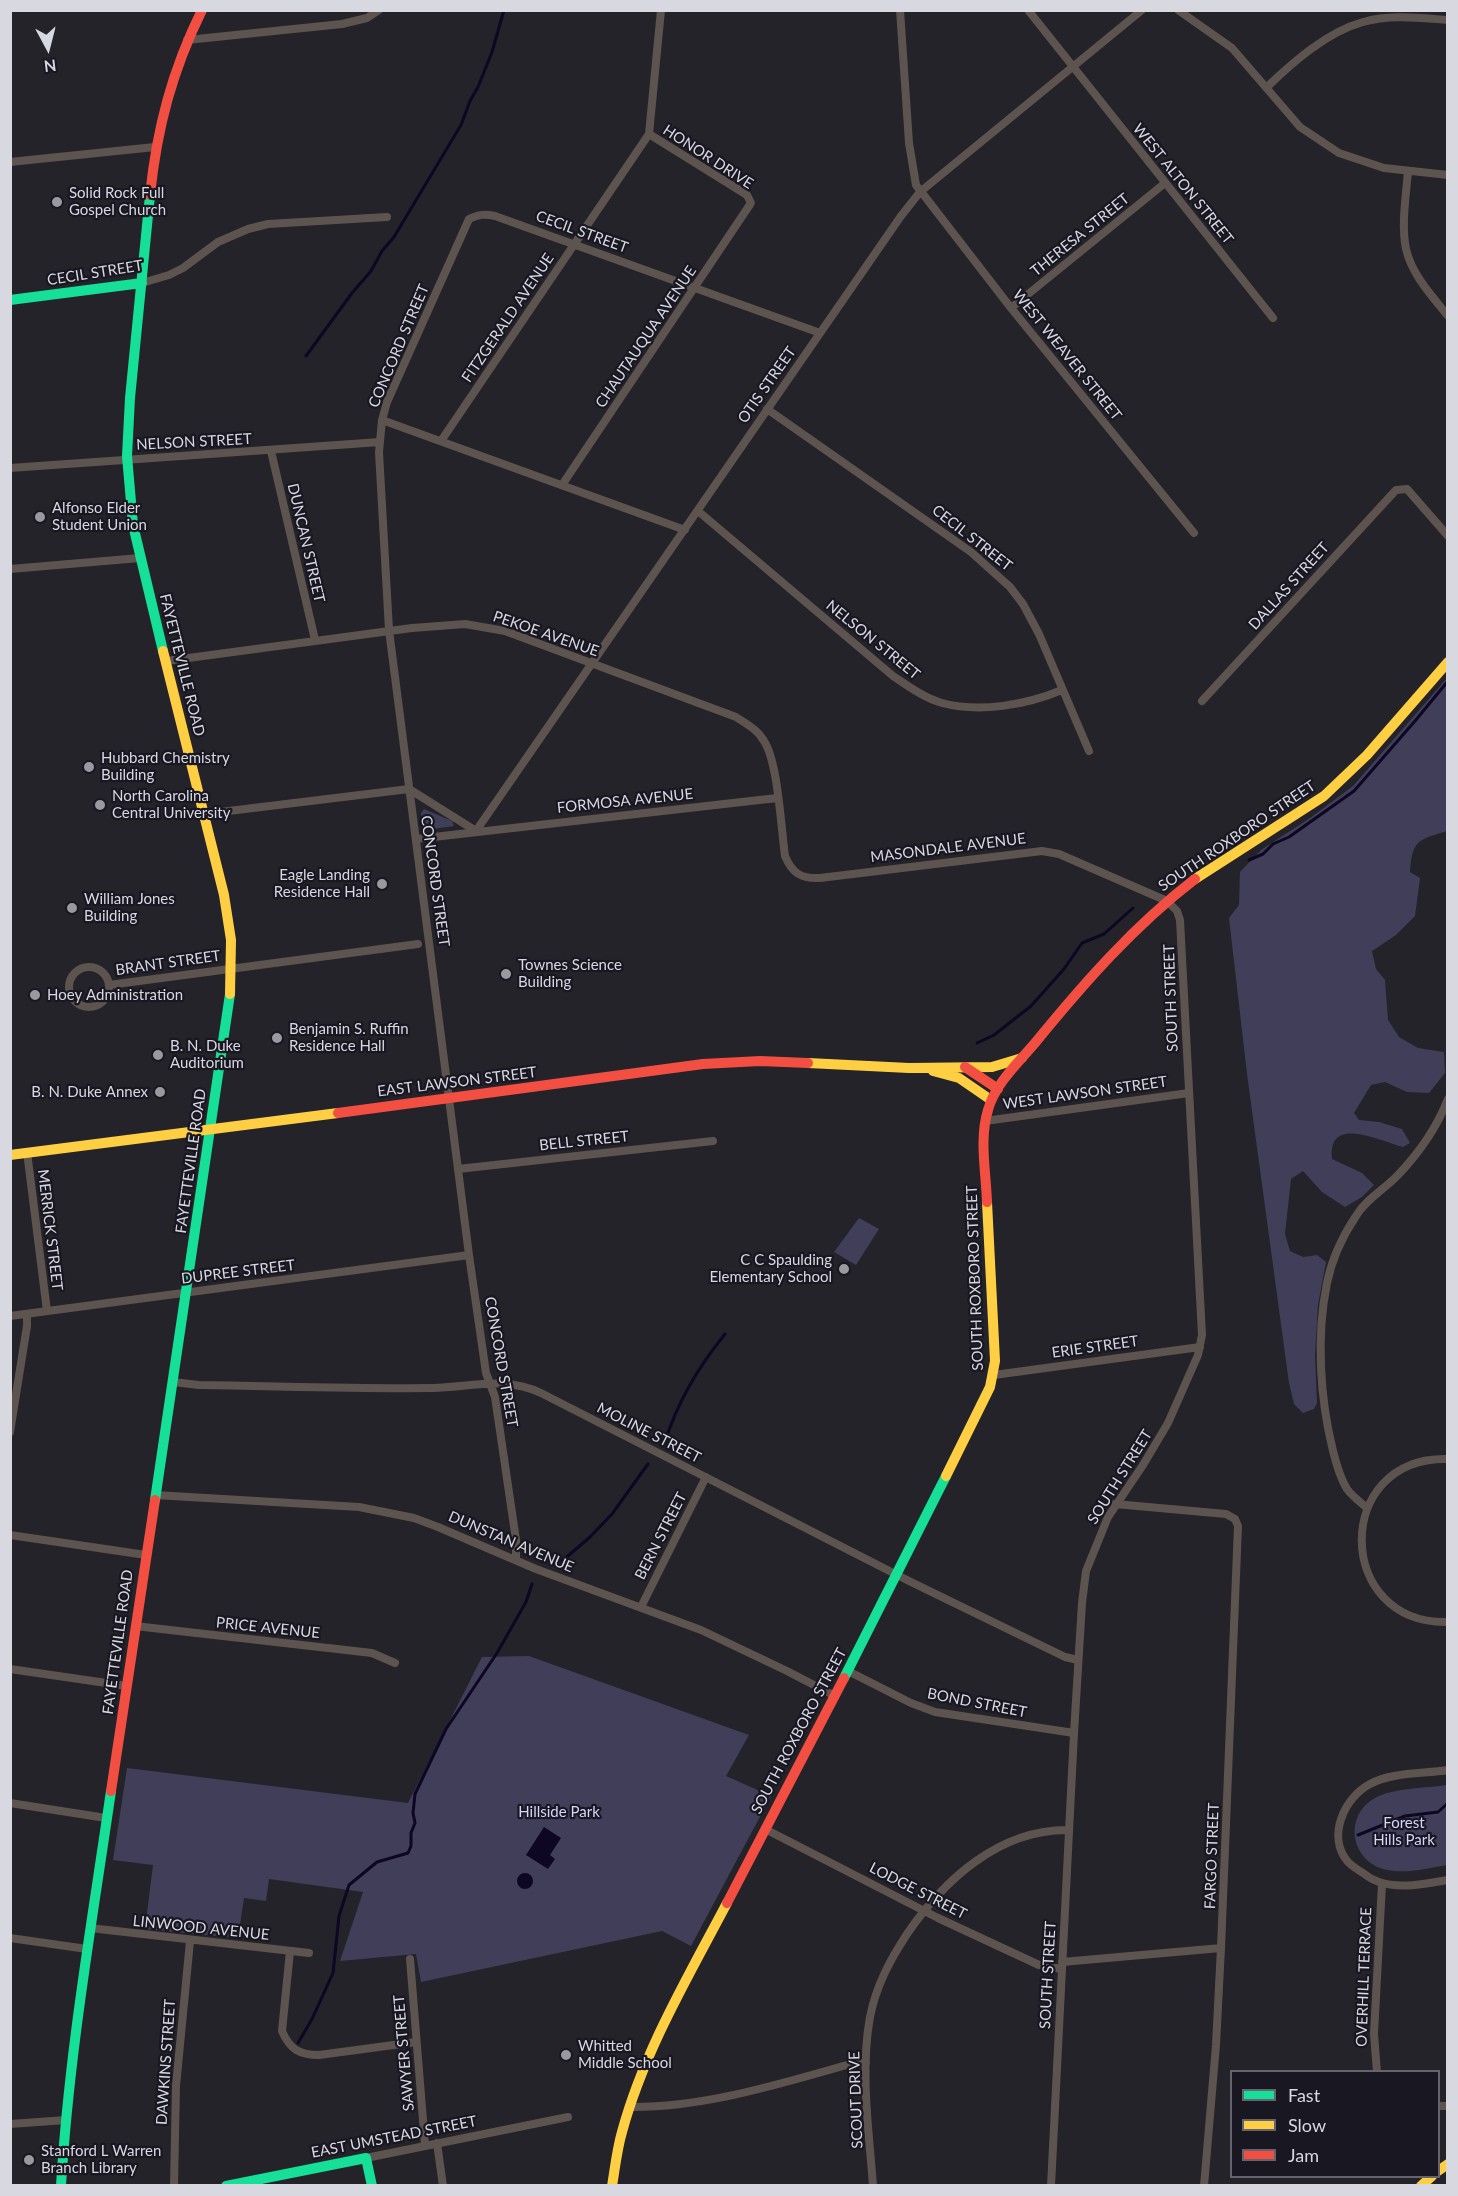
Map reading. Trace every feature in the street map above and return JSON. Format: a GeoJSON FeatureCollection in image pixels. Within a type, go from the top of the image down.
{"type":"FeatureCollection","features":[{"type":"Feature","properties":{"kind":"street","name":"FAYETTEVILLE ROAD"},"geometry":{"type":"LineString","coordinates":[[61,2186],[66,2120],[87,1949],[230,998],[231,940],[227,914],[140,558],[131,513],[128,460],[130,413],[155,147],[165,98],[187,40],[202,10]]}},
{"type":"Feature","properties":{"kind":"street","name":"FITZGERALD AVENUE"},"geometry":{"type":"LineString","coordinates":[[441,441],[649,134],[661,10]]}},
{"type":"Feature","properties":{"kind":"street"},"geometry":{"type":"LineString","coordinates":[[900,10],[910,152],[914,180],[920,192]]}},
{"type":"Feature","properties":{"kind":"street","name":"WEST ALTON STREET"},"geometry":{"type":"LineString","coordinates":[[1028,10],[1273,318]]}},
{"type":"Feature","properties":{"kind":"street","name":"OTIS STREET"},"geometry":{"type":"LineString","coordinates":[[476,831],[901,216],[920,192],[1142,10]]}},
{"type":"Feature","properties":{"kind":"street"},"geometry":{"type":"LineString","coordinates":[[1178,10],[1225,41],[1300,127],[1339,153],[1384,168],[1448,175]]}},
{"type":"Feature","properties":{"kind":"street"},"geometry":{"type":"LineString","coordinates":[[187,40],[342,24],[367,18],[377,12]]}},
{"type":"Feature","properties":{"kind":"street"},"geometry":{"type":"LineString","coordinates":[[1267,87],[1305,53],[1347,28],[1363,22],[1420,14],[1448,20]]}},
{"type":"Feature","properties":{"kind":"street","name":"HONOR DRIVE"},"geometry":{"type":"LineString","coordinates":[[649,134],[747,195],[751,203]]}},
{"type":"Feature","properties":{"kind":"street"},"geometry":{"type":"LineString","coordinates":[[10,162],[155,147]]}},
{"type":"Feature","properties":{"kind":"street"},"geometry":{"type":"LineString","coordinates":[[1408,171],[1405,210],[1406,251],[1425,287],[1448,316]]}},
{"type":"Feature","properties":{"kind":"street","name":"THERESA STREET"},"geometry":{"type":"LineString","coordinates":[[1011,308],[1165,183]]}},
{"type":"Feature","properties":{"kind":"street","name":"WEST WEAVER STREET"},"geometry":{"type":"LineString","coordinates":[[920,192],[1194,533]]}},
{"type":"Feature","properties":{"kind":"street","name":"CHAUTAUQUA AVENUE"},"geometry":{"type":"LineString","coordinates":[[562,485],[751,203]]}},
{"type":"Feature","properties":{"kind":"street","name":"CECIL STREET"},"geometry":{"type":"LineString","coordinates":[[470,219],[484,214],[495,216],[820,333]]}},
{"type":"Feature","properties":{"kind":"street","name":"CECIL STREET"},"geometry":{"type":"LineString","coordinates":[[10,300],[142,283],[183,268],[218,242],[248,229],[268,224],[387,217]]}},
{"type":"Feature","properties":{"kind":"street","name":"CONCORD STREET"},"geometry":{"type":"LineString","coordinates":[[470,219],[387,402],[382,420],[380,442],[389,630],[469,1255],[486,1373],[497,1408],[516,1540],[516,1560]]}},
{"type":"Feature","properties":{"kind":"street","name":"CECIL STREET"},"geometry":{"type":"LineString","coordinates":[[767,409],[971,552],[1010,587],[1026,609],[1039,634],[1089,751]]}},
{"type":"Feature","properties":{"kind":"street"},"geometry":{"type":"LineString","coordinates":[[382,420],[685,530]]}},
{"type":"Feature","properties":{"kind":"street","name":"NELSON STREET"},"geometry":{"type":"LineString","coordinates":[[10,468],[380,442]]}},
{"type":"Feature","properties":{"kind":"street","name":"DUNCAN STREET"},"geometry":{"type":"LineString","coordinates":[[271,451],[315,640]]}},
{"type":"Feature","properties":{"kind":"street","name":"DALLAS STREET"},"geometry":{"type":"LineString","coordinates":[[1202,701],[1396,490],[1407,489],[1448,536]]}},
{"type":"Feature","properties":{"kind":"street","name":"NELSON STREET"},"geometry":{"type":"LineString","coordinates":[[698,511],[893,676],[915,691],[942,703],[973,707],[1029,701],[1062,690]]}},
{"type":"Feature","properties":{"kind":"street"},"geometry":{"type":"LineString","coordinates":[[10,569],[140,558]]}},
{"type":"Feature","properties":{"kind":"street","name":"PEKOE AVENUE"},"geometry":{"type":"LineString","coordinates":[[166,662],[389,630],[465,624],[486,627],[528,639],[736,717],[747,724],[763,738],[772,757],[783,841]]}},
{"type":"Feature","properties":{"kind":"street","name":"SOUTH ROXBORO STREET"},"geometry":{"type":"LineString","coordinates":[[612,2186],[617,2151],[629,2107],[648,2059],[675,2002],[848,1671],[985,1401],[995,1361],[984,1134],[991,1100],[1071,999],[1167,901],[1199,876],[1324,796],[1368,755],[1448,662]]}},
{"type":"Feature","properties":{"kind":"street"},"geometry":{"type":"LineString","coordinates":[[204,814],[409,789],[476,831]]}},
{"type":"Feature","properties":{"kind":"street","name":"FORMOSA AVENUE"},"geometry":{"type":"LineString","coordinates":[[416,839],[777,798]]}},
{"type":"Feature","properties":{"kind":"street","name":"MASONDALE AVENUE"},"geometry":{"type":"LineString","coordinates":[[783,841],[789,866],[802,878],[810,879],[1042,851],[1059,854],[1167,901]]}},
{"type":"Feature","properties":{"kind":"street","name":"SOUTH STREET"},"geometry":{"type":"LineString","coordinates":[[1051,2186],[1078,1660],[1086,1571],[1102,1527],[1161,1437],[1200,1347],[1202,1319],[1182,929],[1177,910],[1167,901]]}},
{"type":"Feature","properties":{"kind":"street","name":"BRANT STREET"},"geometry":{"type":"LineString","coordinates":[[109,985],[418,944]]}},
{"type":"Feature","properties":{"kind":"street","name":"BRANT STREET"},"geometry":{"type":"LineString","coordinates":[[88,967],[104,974],[109,985],[103,1001],[92,1007],[80,1006],[75,1002],[68,986],[77,971],[88,967]]}},
{"type":"Feature","properties":{"kind":"street","name":"EAST LAWSON STREET"},"geometry":{"type":"LineString","coordinates":[[10,1155],[733,1062],[760,1061],[909,1068],[992,1067],[1022,1058]]}},
{"type":"Feature","properties":{"kind":"street"},"geometry":{"type":"LineString","coordinates":[[964,1067],[998,1089]]}},
{"type":"Feature","properties":{"kind":"street","name":"EAST LAWSON STREET"},"geometry":{"type":"LineString","coordinates":[[909,1068],[959,1078],[991,1100]]}},
{"type":"Feature","properties":{"kind":"street","name":"WEST LAWSON STREET"},"geometry":{"type":"LineString","coordinates":[[985,1121],[1189,1093]]}},
{"type":"Feature","properties":{"kind":"street"},"geometry":{"type":"LineString","coordinates":[[1367,1508],[1346,1488],[1328,1431],[1321,1352],[1327,1284],[1335,1255],[1357,1214],[1398,1175],[1415,1155],[1438,1120],[1448,1099]]}},
{"type":"Feature","properties":{"kind":"street","name":"BELL STREET"},"geometry":{"type":"LineString","coordinates":[[458,1169],[713,1141]]}},
{"type":"Feature","properties":{"kind":"street","name":"MERRICK STREET"},"geometry":{"type":"LineString","coordinates":[[27,1152],[47,1311]]}},
{"type":"Feature","properties":{"kind":"street","name":"DUPREE STREET"},"geometry":{"type":"LineString","coordinates":[[10,1316],[469,1255]]}},
{"type":"Feature","properties":{"kind":"street"},"geometry":{"type":"LineString","coordinates":[[10,1432],[27,1314]]}},
{"type":"Feature","properties":{"kind":"street","name":"ERIE STREET"},"geometry":{"type":"LineString","coordinates":[[993,1375],[1200,1347]]}},
{"type":"Feature","properties":{"kind":"street","name":"MOLINE STREET"},"geometry":{"type":"LineString","coordinates":[[173,1382],[200,1385],[434,1388],[519,1384],[896,1574],[1065,1657],[1078,1660]]}},
{"type":"Feature","properties":{"kind":"street"},"geometry":{"type":"LineString","coordinates":[[1448,1459],[1421,1461],[1396,1473],[1382,1485],[1367,1508],[1360,1542],[1364,1564],[1373,1585],[1388,1602],[1409,1615],[1448,1622]]}},
{"type":"Feature","properties":{"kind":"street","name":"BERN STREET"},"geometry":{"type":"LineString","coordinates":[[641,1607],[706,1478]]}},
{"type":"Feature","properties":{"kind":"street","name":"DUNSTAN AVENUE"},"geometry":{"type":"LineString","coordinates":[[155,1495],[359,1507],[438,1527],[516,1560],[729,1642],[835,1696]]}},
{"type":"Feature","properties":{"kind":"street","name":"FARGO STREET"},"geometry":{"type":"LineString","coordinates":[[1115,1504],[1226,1514],[1235,1520],[1238,1526],[1221,1948],[1216,2045],[1204,2186]]}},
{"type":"Feature","properties":{"kind":"street"},"geometry":{"type":"LineString","coordinates":[[10,1534],[146,1555]]}},
{"type":"Feature","properties":{"kind":"street","name":"PRICE AVENUE"},"geometry":{"type":"LineString","coordinates":[[135,1626],[372,1653],[395,1663]]}},
{"type":"Feature","properties":{"kind":"street"},"geometry":{"type":"LineString","coordinates":[[10,1669],[127,1686]]}},
{"type":"Feature","properties":{"kind":"street","name":"BOND STREET"},"geometry":{"type":"LineString","coordinates":[[848,1671],[911,1703],[935,1712],[1074,1733]]}},
{"type":"Feature","properties":{"kind":"street"},"geometry":{"type":"LineString","coordinates":[[1448,1770],[1377,1780],[1357,1793],[1345,1807],[1341,1816],[1340,1833],[1343,1854],[1356,1868],[1375,1881],[1382,1884],[1414,1885],[1448,1880]]}},
{"type":"Feature","properties":{"kind":"street"},"geometry":{"type":"LineString","coordinates":[[10,1803],[106,1818]]}},
{"type":"Feature","properties":{"kind":"street","name":"LODGE STREET"},"geometry":{"type":"LineString","coordinates":[[765,1829],[1039,1965],[1062,1965],[1221,1948]]}},
{"type":"Feature","properties":{"kind":"street","name":"SCOUT DRIVE"},"geometry":{"type":"LineString","coordinates":[[873,2186],[866,2063],[870,2017],[880,1983],[895,1954],[925,1910],[954,1879],[980,1858],[1020,1839],[1042,1833],[1069,1830]]}},
{"type":"Feature","properties":{"kind":"street","name":"OVERHILL TERRACE"},"geometry":{"type":"LineString","coordinates":[[1377,2070],[1374,2034],[1382,1884]]}},
{"type":"Feature","properties":{"kind":"street","name":"LINWOOD AVENUE"},"geometry":{"type":"LineString","coordinates":[[90,1928],[309,1953]]}},
{"type":"Feature","properties":{"kind":"street"},"geometry":{"type":"LineString","coordinates":[[10,1938],[87,1949]]}},
{"type":"Feature","properties":{"kind":"street","name":"DAWKINS STREET"},"geometry":{"type":"LineString","coordinates":[[174,2186],[176,2086],[190,1941]]}},
{"type":"Feature","properties":{"kind":"street"},"geometry":{"type":"LineString","coordinates":[[290,1951],[282,2031],[291,2048],[299,2053],[313,2055],[416,2042]]}},
{"type":"Feature","properties":{"kind":"street","name":"SAWYER STREET"},"geometry":{"type":"LineString","coordinates":[[410,1959],[425,2145]]}},
{"type":"Feature","properties":{"kind":"street"},"geometry":{"type":"LineString","coordinates":[[629,2107],[722,2097],[854,2063],[866,2063]]}},
{"type":"Feature","properties":{"kind":"street","name":"EAST UMSTEAD STREET"},"geometry":{"type":"LineString","coordinates":[[226,2186],[568,2117]]}},
{"type":"Feature","properties":{"kind":"street"},"geometry":{"type":"LineString","coordinates":[[10,2124],[66,2120]]}},
{"type":"Feature","properties":{"kind":"street"},"geometry":{"type":"LineString","coordinates":[[437,2143],[443,2186]]}},
{"type":"Feature","properties":{"kind":"street"},"geometry":{"type":"LineString","coordinates":[[366,2158],[372,2186]]}},
{"type":"Feature","properties":{"kind":"green space"},"geometry":{"type":"Polygon","coordinates":[[[1447,678],[1447,831],[1424,839],[1415,847],[1410,872],[1420,878],[1415,916],[1396,935],[1372,951],[1376,969],[1385,980],[1388,1020],[1399,1037],[1418,1048],[1444,1052],[1445,1073],[1429,1093],[1407,1092],[1385,1082],[1371,1085],[1354,1113],[1359,1120],[1379,1122],[1402,1129],[1410,1143],[1403,1147],[1357,1134],[1338,1137],[1333,1145],[1332,1159],[1362,1173],[1374,1185],[1362,1197],[1345,1207],[1322,1192],[1303,1171],[1291,1179],[1285,1234],[1290,1251],[1303,1257],[1317,1255],[1326,1262],[1318,1305],[1315,1355],[1317,1403],[1314,1409],[1303,1413],[1294,1404],[1289,1383],[1247,1074],[1229,918],[1239,905],[1240,872],[1261,850],[1353,786],[1447,678]]]}},
{"type":"Feature","properties":{"kind":"green space"},"geometry":{"type":"Polygon","coordinates":[[[424,809],[452,821],[454,826],[426,830],[421,813],[424,809]]]}},
{"type":"Feature","properties":{"kind":"green space"},"geometry":{"type":"Polygon","coordinates":[[[859,1218],[879,1229],[856,1265],[834,1252],[859,1218]]]}},
{"type":"Feature","properties":{"kind":"green space","name":"Hillside Park"},"geometry":{"type":"Polygon","coordinates":[[[529,1656],[749,1735],[726,1776],[771,1796],[691,1946],[662,1931],[421,1982],[416,1954],[340,1961],[363,1892],[269,1879],[266,1901],[244,1898],[238,1938],[145,1929],[153,1865],[113,1860],[127,1768],[408,1803],[482,1657],[529,1656]]]}},
{"type":"Feature","properties":{"kind":"green space","name":"Forest Hills Park"},"geometry":{"type":"Polygon","coordinates":[[[1447,1785],[1447,1865],[1391,1871],[1372,1864],[1363,1856],[1355,1836],[1355,1825],[1365,1806],[1375,1798],[1391,1792],[1447,1785]]]}},
{"type":"Feature","properties":{"kind":"shaded area"},"geometry":{"type":"Polygon","coordinates":[[[544,1827],[561,1838],[550,1855],[555,1859],[548,1869],[526,1855],[544,1827]]]}},
{"type":"Feature","properties":{"kind":"shaded area"},"geometry":{"type":"Polygon","coordinates":[[[525,1873],[531,1875],[533,1881],[531,1887],[525,1889],[519,1887],[517,1881],[519,1875],[525,1873]]]}},
{"type":"Feature","properties":{"kind":"waterway"},"geometry":{"type":"LineString","coordinates":[[306,356],[394,237],[461,125],[492,52],[504,10]]}},
{"type":"Feature","properties":{"kind":"waterway"},"geometry":{"type":"LineString","coordinates":[[1249,860],[1263,854],[1273,844],[1289,837],[1354,791],[1448,681]]}},
{"type":"Feature","properties":{"kind":"waterway"},"geometry":{"type":"LineString","coordinates":[[977,1043],[994,1035],[1031,1006],[1064,969],[1082,943],[1104,934],[1133,908]]}},
{"type":"Feature","properties":{"kind":"waterway"},"geometry":{"type":"LineString","coordinates":[[665,1442],[690,1385],[725,1334]]}},
{"type":"Feature","properties":{"kind":"waterway"},"geometry":{"type":"LineString","coordinates":[[562,1561],[612,1514],[648,1464]]}},
{"type":"Feature","properties":{"kind":"waterway"},"geometry":{"type":"LineString","coordinates":[[298,2043],[333,1973],[339,1916],[349,1885],[377,1862],[408,1853],[415,1823],[413,1813],[415,1794],[446,1729],[497,1653],[526,1602],[532,1584]]}},
{"type":"Feature","properties":{"kind":"waterway"},"geometry":{"type":"LineString","coordinates":[[1358,1835],[1405,1816],[1438,1812],[1448,1803]]}},
{"type":"Feature","properties":{"kind":"traffic: fast"},"geometry":{"type":"LineString","coordinates":[[150,195],[130,398],[127,456],[133,525],[163,651]]}},
{"type":"Feature","properties":{"kind":"traffic: fast"},"geometry":{"type":"LineString","coordinates":[[10,300],[142,283]]}},
{"type":"Feature","properties":{"kind":"traffic: fast"},"geometry":{"type":"LineString","coordinates":[[155,1500],[230,994]]}},
{"type":"Feature","properties":{"kind":"traffic: fast"},"geometry":{"type":"LineString","coordinates":[[844,1678],[946,1476]]}},
{"type":"Feature","properties":{"kind":"traffic: fast"},"geometry":{"type":"LineString","coordinates":[[61,2186],[75,2037],[111,1791]]}},
{"type":"Feature","properties":{"kind":"traffic: fast"},"geometry":{"type":"LineString","coordinates":[[226,2186],[366,2158],[372,2186]]}},
{"type":"Feature","properties":{"kind":"traffic: slow"},"geometry":{"type":"LineString","coordinates":[[163,651],[224,895],[231,940],[230,994]]}},
{"type":"Feature","properties":{"kind":"traffic: slow"},"geometry":{"type":"LineString","coordinates":[[1195,879],[1324,796],[1367,755],[1448,662]]}},
{"type":"Feature","properties":{"kind":"traffic: slow"},"geometry":{"type":"LineString","coordinates":[[808,1063],[909,1068],[992,1067],[1022,1058]]}},
{"type":"Feature","properties":{"kind":"traffic: slow"},"geometry":{"type":"LineString","coordinates":[[933,1071],[959,1078],[991,1100]]}},
{"type":"Feature","properties":{"kind":"traffic: slow"},"geometry":{"type":"LineString","coordinates":[[10,1155],[338,1113]]}},
{"type":"Feature","properties":{"kind":"traffic: slow"},"geometry":{"type":"LineString","coordinates":[[946,1476],[990,1387],[995,1361],[987,1202]]}},
{"type":"Feature","properties":{"kind":"traffic: slow"},"geometry":{"type":"LineString","coordinates":[[612,2186],[620,2138],[642,2072],[682,1987],[727,1903]]}},
{"type":"Feature","properties":{"kind":"traffic: slow"},"geometry":{"type":"LineString","coordinates":[[1440,2170],[1448,2164]]}},
{"type":"Feature","properties":{"kind":"traffic: slow"},"geometry":{"type":"LineString","coordinates":[[1421,2186],[1430,2178]]}},
{"type":"Feature","properties":{"kind":"traffic: jam"},"geometry":{"type":"LineString","coordinates":[[150,195],[167,100],[182,55],[202,10]]}},
{"type":"Feature","properties":{"kind":"traffic: jam"},"geometry":{"type":"LineString","coordinates":[[987,1202],[984,1156],[985,1121],[991,1100],[1001,1083],[1110,956],[1151,916],[1195,879]]}},
{"type":"Feature","properties":{"kind":"traffic: jam"},"geometry":{"type":"LineString","coordinates":[[338,1113],[703,1064],[760,1061],[808,1063]]}},
{"type":"Feature","properties":{"kind":"traffic: jam"},"geometry":{"type":"LineString","coordinates":[[965,1067],[998,1089]]}},
{"type":"Feature","properties":{"kind":"traffic: jam"},"geometry":{"type":"LineString","coordinates":[[111,1791],[155,1500]]}},
{"type":"Feature","properties":{"kind":"traffic: jam"},"geometry":{"type":"LineString","coordinates":[[727,1903],[844,1678]]}},
{"type":"Feature","properties":{"kind":"place","name":"Solid Rock Full Gospel Church"},"geometry":{"type":"Point","coordinates":[57,202]}},
{"type":"Feature","properties":{"kind":"place","name":"Alfonso Elder Student Union"},"geometry":{"type":"Point","coordinates":[40,517]}},
{"type":"Feature","properties":{"kind":"place","name":"Hubbard Chemistry Building"},"geometry":{"type":"Point","coordinates":[89,767]}},
{"type":"Feature","properties":{"kind":"place","name":"North Carolina Central University"},"geometry":{"type":"Point","coordinates":[100,805]}},
{"type":"Feature","properties":{"kind":"place","name":"Eagle Landing Residence Hall"},"geometry":{"type":"Point","coordinates":[382,884]}},
{"type":"Feature","properties":{"kind":"place","name":"William Jones Building"},"geometry":{"type":"Point","coordinates":[72,908]}},
{"type":"Feature","properties":{"kind":"place","name":"Townes Science Building"},"geometry":{"type":"Point","coordinates":[506,974]}},
{"type":"Feature","properties":{"kind":"place","name":"Hoey Administration"},"geometry":{"type":"Point","coordinates":[35,995]}},
{"type":"Feature","properties":{"kind":"place","name":"Benjamin S. Ruffin Residence Hall"},"geometry":{"type":"Point","coordinates":[277,1038]}},
{"type":"Feature","properties":{"kind":"place","name":"B. N. Duke Auditorium"},"geometry":{"type":"Point","coordinates":[158,1055]}},
{"type":"Feature","properties":{"kind":"place","name":"B. N. Duke Annex"},"geometry":{"type":"Point","coordinates":[160,1092]}},
{"type":"Feature","properties":{"kind":"place","name":"C C Spaulding Elementary School"},"geometry":{"type":"Point","coordinates":[844,1269]}},
{"type":"Feature","properties":{"kind":"place","name":"Whitted Middle School"},"geometry":{"type":"Point","coordinates":[566,2055]}},
{"type":"Feature","properties":{"kind":"place","name":"Stanford L Warren Branch Library"},"geometry":{"type":"Point","coordinates":[29,2160]}}]}
